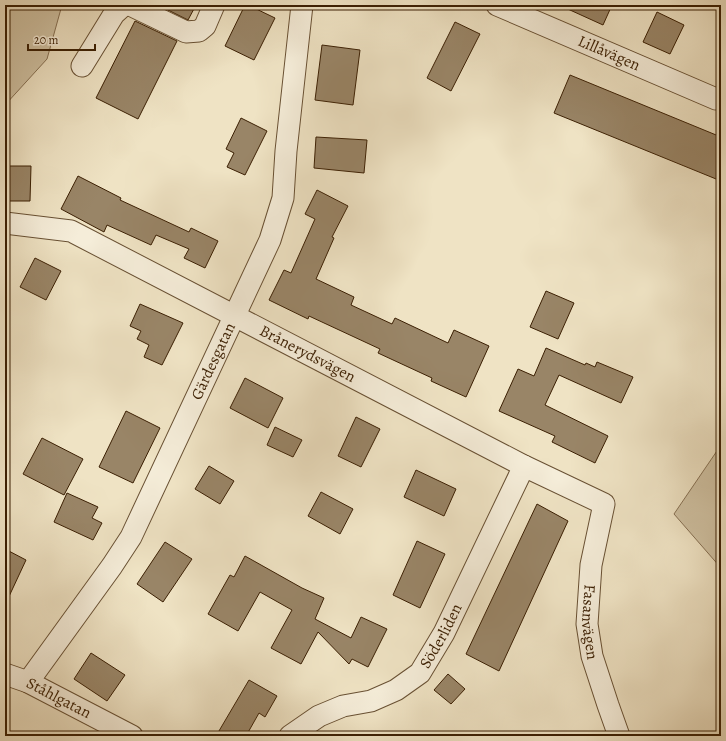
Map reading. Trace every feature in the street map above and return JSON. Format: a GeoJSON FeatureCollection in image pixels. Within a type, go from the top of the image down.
{"type":"FeatureCollection","features":[{"type":"Feature","properties":{"kind":"street"},"geometry":{"type":"LineString","coordinates":[[82,66],[114,14],[124,5]]}},
{"type":"Feature","properties":{"kind":"street"},"geometry":{"type":"LineString","coordinates":[[130,5],[186,32],[199,31],[205,26],[214,5]]}},
{"type":"Feature","properties":{"kind":"street","name":"Gärdesgatan"},"geometry":{"type":"LineString","coordinates":[[28,682],[112,566],[131,537],[270,240],[283,198],[300,5]]}},
{"type":"Feature","properties":{"kind":"street","name":"Lillåvägen"},"geometry":{"type":"LineString","coordinates":[[497,5],[716,99],[721,97]]}},
{"type":"Feature","properties":{"kind":"street","name":"Brånerydsvägen"},"geometry":{"type":"LineString","coordinates":[[5,223],[71,230],[524,466],[604,504]]}},
{"type":"Feature","properties":{"kind":"street","name":"Söderliden"},"geometry":{"type":"LineString","coordinates":[[290,736],[318,716],[343,706],[371,701],[396,690],[420,674],[444,633],[524,466]]}},
{"type":"Feature","properties":{"kind":"street","name":"Fasanvägen"},"geometry":{"type":"LineString","coordinates":[[604,504],[591,565],[587,624],[592,656],[619,736]]}},
{"type":"Feature","properties":{"kind":"street","name":"Ståhlgatan"},"geometry":{"type":"LineString","coordinates":[[5,674],[28,682],[132,736]]}},
{"type":"Feature","properties":{"kind":"shaded area"},"geometry":{"type":"Polygon","coordinates":[[[5,5],[62,5],[47,59],[5,105],[5,5]]]}},
{"type":"Feature","properties":{"kind":"shaded area"},"geometry":{"type":"Polygon","coordinates":[[[721,445],[721,568],[674,514],[721,445]]]}},
{"type":"Feature","properties":{"kind":"building"},"geometry":{"type":"Polygon","coordinates":[[[158,5],[196,5],[188,20],[158,5]]]}},
{"type":"Feature","properties":{"kind":"building"},"geometry":{"type":"Polygon","coordinates":[[[245,5],[275,18],[254,60],[225,46],[245,5]]]}},
{"type":"Feature","properties":{"kind":"building"},"geometry":{"type":"Polygon","coordinates":[[[559,5],[612,5],[603,25],[559,5]]]}},
{"type":"Feature","properties":{"kind":"building"},"geometry":{"type":"Polygon","coordinates":[[[657,12],[684,25],[670,54],[643,42],[657,12]]]}},
{"type":"Feature","properties":{"kind":"building"},"geometry":{"type":"Polygon","coordinates":[[[135,21],[177,41],[138,119],[96,98],[135,21]]]}},
{"type":"Feature","properties":{"kind":"building"},"geometry":{"type":"Polygon","coordinates":[[[455,22],[480,34],[451,91],[427,78],[455,22]]]}},
{"type":"Feature","properties":{"kind":"building"},"geometry":{"type":"Polygon","coordinates":[[[322,45],[360,50],[353,105],[315,100],[322,45]]]}},
{"type":"Feature","properties":{"kind":"building"},"geometry":{"type":"Polygon","coordinates":[[[570,75],[721,137],[721,181],[554,113],[570,75]]]}},
{"type":"Feature","properties":{"kind":"building"},"geometry":{"type":"Polygon","coordinates":[[[241,118],[267,131],[245,175],[227,167],[234,153],[226,149],[241,118]]]}},
{"type":"Feature","properties":{"kind":"building"},"geometry":{"type":"Polygon","coordinates":[[[316,137],[367,140],[364,173],[314,168],[316,137]]]}},
{"type":"Feature","properties":{"kind":"building"},"geometry":{"type":"Polygon","coordinates":[[[5,166],[31,166],[30,201],[5,201],[5,166]]]}},
{"type":"Feature","properties":{"kind":"building"},"geometry":{"type":"Polygon","coordinates":[[[78,176],[121,198],[120,200],[189,232],[191,228],[218,241],[205,268],[184,258],[189,249],[156,235],[151,245],[107,225],[104,232],[61,209],[78,176]]]}},
{"type":"Feature","properties":{"kind":"building"},"geometry":{"type":"Polygon","coordinates":[[[317,190],[348,206],[332,237],[334,238],[316,279],[354,297],[351,305],[392,324],[395,318],[448,343],[454,330],[489,346],[466,397],[431,381],[432,378],[378,353],[380,349],[309,316],[308,319],[269,300],[284,270],[291,273],[315,219],[305,214],[317,190]]]}},
{"type":"Feature","properties":{"kind":"building"},"geometry":{"type":"Polygon","coordinates":[[[35,258],[61,271],[46,300],[20,287],[35,258]]]}},
{"type":"Feature","properties":{"kind":"building"},"geometry":{"type":"Polygon","coordinates":[[[546,291],[574,303],[558,339],[530,327],[546,291]]]}},
{"type":"Feature","properties":{"kind":"building"},"geometry":{"type":"Polygon","coordinates":[[[140,304],[183,323],[162,365],[144,357],[149,345],[137,339],[141,331],[130,326],[140,304]]]}},
{"type":"Feature","properties":{"kind":"building"},"geometry":{"type":"Polygon","coordinates":[[[546,348],[585,365],[586,363],[595,367],[597,362],[633,377],[621,403],[559,375],[545,405],[608,436],[595,463],[552,442],[555,436],[499,411],[518,369],[534,376],[546,348]]]}},
{"type":"Feature","properties":{"kind":"building"},"geometry":{"type":"Polygon","coordinates":[[[245,378],[283,398],[268,428],[230,408],[245,378]]]}},
{"type":"Feature","properties":{"kind":"building"},"geometry":{"type":"Polygon","coordinates":[[[126,411],[160,428],[133,483],[99,467],[126,411]]]}},
{"type":"Feature","properties":{"kind":"building"},"geometry":{"type":"Polygon","coordinates":[[[356,417],[380,429],[361,467],[338,456],[356,417]]]}},
{"type":"Feature","properties":{"kind":"building"},"geometry":{"type":"Polygon","coordinates":[[[275,427],[302,440],[293,457],[267,445],[275,427]]]}},
{"type":"Feature","properties":{"kind":"building"},"geometry":{"type":"Polygon","coordinates":[[[42,438],[83,459],[64,495],[23,474],[42,438]]]}},
{"type":"Feature","properties":{"kind":"building"},"geometry":{"type":"Polygon","coordinates":[[[209,466],[234,481],[220,504],[195,489],[209,466]]]}},
{"type":"Feature","properties":{"kind":"building"},"geometry":{"type":"Polygon","coordinates":[[[416,470],[456,489],[444,516],[404,497],[416,470]]]}},
{"type":"Feature","properties":{"kind":"building"},"geometry":{"type":"Polygon","coordinates":[[[321,492],[353,509],[340,534],[308,516],[321,492]]]}},
{"type":"Feature","properties":{"kind":"building"},"geometry":{"type":"Polygon","coordinates":[[[67,493],[98,507],[92,518],[102,523],[93,540],[54,522],[67,493]]]}},
{"type":"Feature","properties":{"kind":"building"},"geometry":{"type":"Polygon","coordinates":[[[537,504],[568,521],[499,671],[466,654],[537,504]]]}},
{"type":"Feature","properties":{"kind":"building"},"geometry":{"type":"Polygon","coordinates":[[[417,541],[445,554],[420,608],[393,595],[417,541]]]}},
{"type":"Feature","properties":{"kind":"building"},"geometry":{"type":"Polygon","coordinates":[[[165,542],[192,559],[163,602],[137,584],[165,542]]]}},
{"type":"Feature","properties":{"kind":"building"},"geometry":{"type":"Polygon","coordinates":[[[5,549],[26,560],[5,605],[5,549]]]}},
{"type":"Feature","properties":{"kind":"building"},"geometry":{"type":"Polygon","coordinates":[[[245,556],[302,588],[324,598],[315,619],[351,638],[361,617],[387,629],[368,667],[352,659],[349,664],[318,632],[301,664],[271,648],[292,610],[260,592],[238,631],[208,614],[230,575],[234,577],[245,556]]]}},
{"type":"Feature","properties":{"kind":"building"},"geometry":{"type":"Polygon","coordinates":[[[91,653],[125,675],[107,701],[74,679],[91,653]]]}},
{"type":"Feature","properties":{"kind":"building"},"geometry":{"type":"Polygon","coordinates":[[[448,674],[465,689],[451,704],[434,690],[448,674]]]}},
{"type":"Feature","properties":{"kind":"building"},"geometry":{"type":"Polygon","coordinates":[[[249,680],[277,696],[265,717],[259,713],[246,736],[216,736],[249,680]]]}}]}
